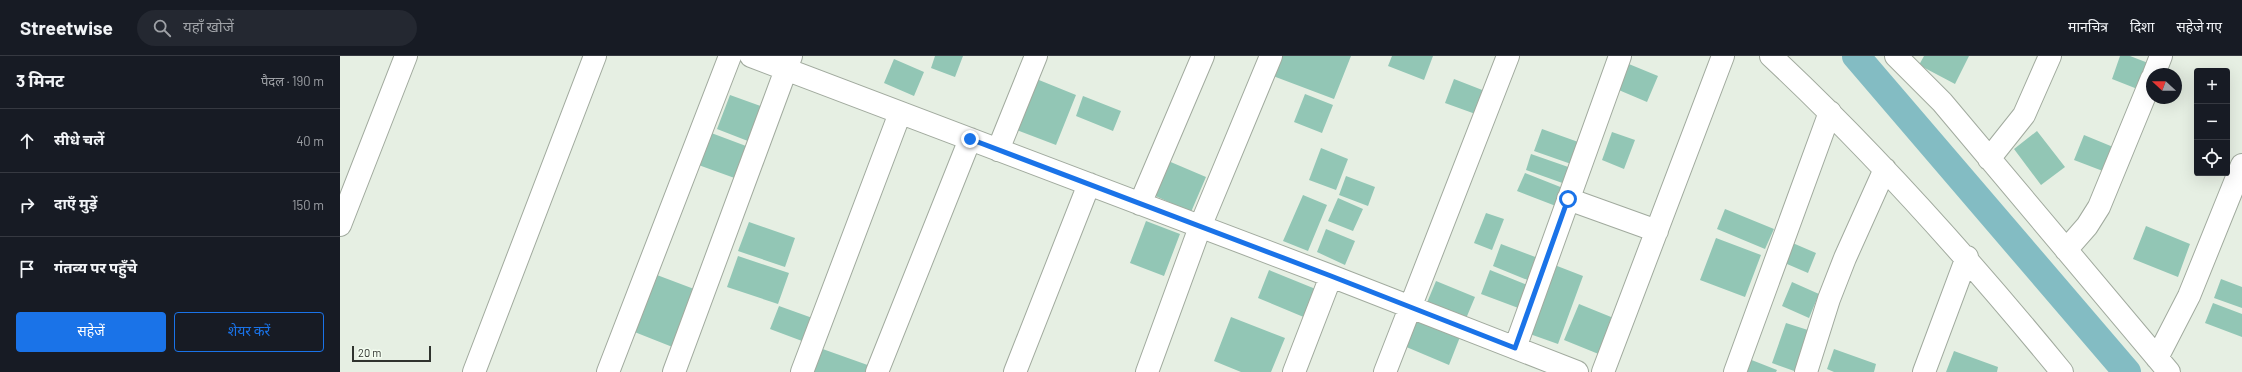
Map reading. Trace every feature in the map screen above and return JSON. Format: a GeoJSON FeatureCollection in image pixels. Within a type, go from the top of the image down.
{"type":"FeatureCollection","features":[{"type":"Feature","properties":{"kind":"street"},"geometry":{"type":"LineString","coordinates":[[340,225],[406,56]]}},
{"type":"Feature","properties":{"kind":"street"},"geometry":{"type":"LineString","coordinates":[[474,372],[595,56]]}},
{"type":"Feature","properties":{"kind":"street"},"geometry":{"type":"LineString","coordinates":[[608,372],[730,56]]}},
{"type":"Feature","properties":{"kind":"street"},"geometry":{"type":"LineString","coordinates":[[751,56],[789,63],[900,113],[1331,276],[1515,348],[1542,366],[1577,372]]}},
{"type":"Feature","properties":{"kind":"street"},"geometry":{"type":"LineString","coordinates":[[998,150],[1036,56]]}},
{"type":"Feature","properties":{"kind":"street"},"geometry":{"type":"LineString","coordinates":[[1140,204],[1203,56]]}},
{"type":"Feature","properties":{"kind":"street"},"geometry":{"type":"LineString","coordinates":[[1147,372],[1200,227],[1271,56]]}},
{"type":"Feature","properties":{"kind":"street"},"geometry":{"type":"LineString","coordinates":[[1385,372],[1508,56]]}},
{"type":"Feature","properties":{"kind":"street"},"geometry":{"type":"LineString","coordinates":[[1515,348],[1620,56]]}},
{"type":"Feature","properties":{"kind":"street"},"geometry":{"type":"LineString","coordinates":[[1603,372],[1723,56]]}},
{"type":"Feature","properties":{"kind":"street"},"geometry":{"type":"LineString","coordinates":[[1771,56],[1830,112],[1967,257],[2062,372]]}},
{"type":"Feature","properties":{"kind":"street"},"geometry":{"type":"LineString","coordinates":[[1989,159],[2024,115],[2050,56]]}},
{"type":"Feature","properties":{"kind":"street"},"geometry":{"type":"LineString","coordinates":[[2156,68],[2161,56]]}},
{"type":"Feature","properties":{"kind":"street"},"geometry":{"type":"LineString","coordinates":[[1898,57],[1942,102],[2163,365],[2242,165]]}},
{"type":"Feature","properties":{"kind":"street"},"geometry":{"type":"LineString","coordinates":[[674,372],[789,63]]}},
{"type":"Feature","properties":{"kind":"street"},"geometry":{"type":"LineString","coordinates":[[2066,250],[2087,226],[2099,207],[2146,93]]}},
{"type":"Feature","properties":{"kind":"street"},"geometry":{"type":"LineString","coordinates":[[1735,372],[1830,112]]}},
{"type":"Feature","properties":{"kind":"street"},"geometry":{"type":"LineString","coordinates":[[802,372],[900,113]]}},
{"type":"Feature","properties":{"kind":"street"},"geometry":{"type":"LineString","coordinates":[[877,372],[970,139]]}},
{"type":"Feature","properties":{"kind":"street"},"geometry":{"type":"LineString","coordinates":[[1806,372],[1845,258],[1885,169]]}},
{"type":"Feature","properties":{"kind":"street"},"geometry":{"type":"LineString","coordinates":[[1015,372],[1089,184]]}},
{"type":"Feature","properties":{"kind":"street"},"geometry":{"type":"LineString","coordinates":[[1568,199],[1657,231]]}},
{"type":"Feature","properties":{"kind":"street"},"geometry":{"type":"LineString","coordinates":[[1924,372],[1967,257]]}},
{"type":"Feature","properties":{"kind":"street"},"geometry":{"type":"LineString","coordinates":[[1294,372],[1331,276]]}},
{"type":"Feature","properties":{"kind":"building"},"geometry":{"type":"Polygon","coordinates":[[[935,56],[963,56],[955,77],[931,68],[935,56]]]}},
{"type":"Feature","properties":{"kind":"building"},"geometry":{"type":"Polygon","coordinates":[[[1281,56],[1351,56],[1334,99],[1273,76],[1281,56]]]}},
{"type":"Feature","properties":{"kind":"building"},"geometry":{"type":"Polygon","coordinates":[[[1392,56],[1433,56],[1424,80],[1388,66],[1392,56]]]}},
{"type":"Feature","properties":{"kind":"building"},"geometry":{"type":"Polygon","coordinates":[[[1924,56],[1969,56],[1955,84],[1919,65],[1924,56]]]}},
{"type":"Feature","properties":{"kind":"building"},"geometry":{"type":"Polygon","coordinates":[[[2120,56],[2130,56],[2156,66],[2155,68],[2146,68],[2145,92],[2112,79],[2120,56]]]}},
{"type":"Feature","properties":{"kind":"building"},"geometry":{"type":"Polygon","coordinates":[[[894,59],[924,72],[914,96],[884,83],[894,59]]]}},
{"type":"Feature","properties":{"kind":"building"},"geometry":{"type":"Polygon","coordinates":[[[1624,62],[1658,76],[1647,102],[1614,88],[1624,62]]]}},
{"type":"Feature","properties":{"kind":"building"},"geometry":{"type":"Polygon","coordinates":[[[1034,78],[1076,95],[1056,145],[1014,129],[1034,78]]]}},
{"type":"Feature","properties":{"kind":"building"},"geometry":{"type":"Polygon","coordinates":[[[1454,79],[1490,93],[1481,116],[1445,103],[1454,79]]]}},
{"type":"Feature","properties":{"kind":"building"},"geometry":{"type":"Polygon","coordinates":[[[1305,94],[1333,105],[1322,133],[1294,122],[1305,94]]]}},
{"type":"Feature","properties":{"kind":"building"},"geometry":{"type":"Polygon","coordinates":[[[730,95],[766,108],[753,143],[717,129],[730,95]]]}},
{"type":"Feature","properties":{"kind":"building"},"geometry":{"type":"Polygon","coordinates":[[[1083,96],[1121,111],[1113,131],[1076,116],[1083,96]]]}},
{"type":"Feature","properties":{"kind":"building"},"geometry":{"type":"Polygon","coordinates":[[[1542,129],[1581,143],[1574,165],[1534,151],[1542,129]]]}},
{"type":"Feature","properties":{"kind":"building"},"geometry":{"type":"Polygon","coordinates":[[[706,131],[754,149],[740,180],[693,163],[706,131]]]}},
{"type":"Feature","properties":{"kind":"building"},"geometry":{"type":"Polygon","coordinates":[[[2037,131],[2065,167],[2041,185],[2014,149],[2037,131]]]}},
{"type":"Feature","properties":{"kind":"building"},"geometry":{"type":"Polygon","coordinates":[[[1612,132],[1635,140],[1624,169],[1602,160],[1612,132]]]}},
{"type":"Feature","properties":{"kind":"building"},"geometry":{"type":"Polygon","coordinates":[[[2084,135],[2118,149],[2108,173],[2074,160],[2084,135]]]}},
{"type":"Feature","properties":{"kind":"building"},"geometry":{"type":"Polygon","coordinates":[[[1321,148],[1348,159],[1336,190],[1309,180],[1321,148]]]}},
{"type":"Feature","properties":{"kind":"building"},"geometry":{"type":"Polygon","coordinates":[[[1531,154],[1574,169],[1568,185],[1526,170],[1531,154]]]}},
{"type":"Feature","properties":{"kind":"building"},"geometry":{"type":"Polygon","coordinates":[[[1166,160],[1206,177],[1191,212],[1151,194],[1166,160]]]}},
{"type":"Feature","properties":{"kind":"building"},"geometry":{"type":"Polygon","coordinates":[[[1525,173],[1568,190],[1561,208],[1517,191],[1525,173]]]}},
{"type":"Feature","properties":{"kind":"building"},"geometry":{"type":"Polygon","coordinates":[[[1346,176],[1375,187],[1368,206],[1339,195],[1346,176]]]}},
{"type":"Feature","properties":{"kind":"building"},"geometry":{"type":"Polygon","coordinates":[[[1303,195],[1327,205],[1308,251],[1283,241],[1303,195]]]}},
{"type":"Feature","properties":{"kind":"building"},"geometry":{"type":"Polygon","coordinates":[[[1338,198],[1363,209],[1353,231],[1328,221],[1338,198]]]}},
{"type":"Feature","properties":{"kind":"building"},"geometry":{"type":"Polygon","coordinates":[[[1725,209],[1774,229],[1765,249],[1717,229],[1725,209]]]}},
{"type":"Feature","properties":{"kind":"building"},"geometry":{"type":"Polygon","coordinates":[[[1486,213],[1504,219],[1492,250],[1474,243],[1486,213]]]}},
{"type":"Feature","properties":{"kind":"building"},"geometry":{"type":"Polygon","coordinates":[[[1146,221],[1180,234],[1164,276],[1130,263],[1146,221]]]}},
{"type":"Feature","properties":{"kind":"building"},"geometry":{"type":"Polygon","coordinates":[[[749,222],[795,238],[785,267],[738,251],[749,222]]]}},
{"type":"Feature","properties":{"kind":"building"},"geometry":{"type":"Polygon","coordinates":[[[2146,226],[2190,244],[2178,277],[2133,259],[2146,226]]]}},
{"type":"Feature","properties":{"kind":"building"},"geometry":{"type":"Polygon","coordinates":[[[1326,229],[1355,241],[1345,265],[1317,252],[1326,229]]]}},
{"type":"Feature","properties":{"kind":"building"},"geometry":{"type":"Polygon","coordinates":[[[1716,238],[1761,255],[1745,297],[1700,280],[1716,238]]]}},
{"type":"Feature","properties":{"kind":"building"},"geometry":{"type":"Polygon","coordinates":[[[1788,241],[1816,253],[1808,273],[1780,261],[1788,241]]]}},
{"type":"Feature","properties":{"kind":"building"},"geometry":{"type":"Polygon","coordinates":[[[1501,244],[1538,258],[1530,281],[1493,266],[1501,244]]]}},
{"type":"Feature","properties":{"kind":"building"},"geometry":{"type":"Polygon","coordinates":[[[738,256],[789,273],[778,304],[727,287],[738,256]]]}},
{"type":"Feature","properties":{"kind":"building"},"geometry":{"type":"Polygon","coordinates":[[[1552,264],[1583,276],[1558,344],[1527,333],[1552,264]]]}},
{"type":"Feature","properties":{"kind":"building"},"geometry":{"type":"Polygon","coordinates":[[[1269,270],[1318,290],[1306,318],[1258,298],[1269,270]]]}},
{"type":"Feature","properties":{"kind":"building"},"geometry":{"type":"Polygon","coordinates":[[[1490,270],[1530,286],[1521,309],[1481,294],[1490,270]]]}},
{"type":"Feature","properties":{"kind":"building"},"geometry":{"type":"Polygon","coordinates":[[[649,272],[702,292],[680,350],[627,329],[649,272]]]}},
{"type":"Feature","properties":{"kind":"building"},"geometry":{"type":"Polygon","coordinates":[[[2221,279],[2242,287],[2242,308],[2214,298],[2221,279]]]}},
{"type":"Feature","properties":{"kind":"building"},"geometry":{"type":"Polygon","coordinates":[[[1436,281],[1475,297],[1465,321],[1426,305],[1436,281]]]}},
{"type":"Feature","properties":{"kind":"building"},"geometry":{"type":"Polygon","coordinates":[[[1792,282],[1819,294],[1809,318],[1782,306],[1792,282]]]}},
{"type":"Feature","properties":{"kind":"building"},"geometry":{"type":"Polygon","coordinates":[[[2213,303],[2242,314],[2242,337],[2205,323],[2213,303]]]}},
{"type":"Feature","properties":{"kind":"building"},"geometry":{"type":"Polygon","coordinates":[[[1579,304],[1616,319],[1601,355],[1564,340],[1579,304]]]}},
{"type":"Feature","properties":{"kind":"building"},"geometry":{"type":"Polygon","coordinates":[[[779,306],[818,320],[810,344],[770,329],[779,306]]]}},
{"type":"Feature","properties":{"kind":"building"},"geometry":{"type":"Polygon","coordinates":[[[1231,317],[1285,338],[1271,372],[1241,372],[1214,361],[1231,317]]]}},
{"type":"Feature","properties":{"kind":"building"},"geometry":{"type":"Polygon","coordinates":[[[1415,318],[1460,337],[1449,365],[1404,346],[1415,318]]]}},
{"type":"Feature","properties":{"kind":"building"},"geometry":{"type":"Polygon","coordinates":[[[1786,323],[1811,331],[1797,372],[1772,363],[1786,323]]]}},
{"type":"Feature","properties":{"kind":"building"},"geometry":{"type":"Polygon","coordinates":[[[817,347],[876,368],[875,372],[811,372],[817,347]]]}},
{"type":"Feature","properties":{"kind":"building"},"geometry":{"type":"Polygon","coordinates":[[[1834,349],[1876,364],[1874,372],[1834,372],[1827,369],[1834,349]]]}},
{"type":"Feature","properties":{"kind":"building"},"geometry":{"type":"Polygon","coordinates":[[[1954,351],[1998,367],[1997,372],[1946,372],[1954,351]]]}},
{"type":"Feature","properties":{"kind":"building"},"geometry":{"type":"Polygon","coordinates":[[[1744,357],[1777,370],[1776,372],[1738,372],[1744,357]]]}},
{"type":"Feature","properties":{"kind":"waterway"},"geometry":{"type":"LineString","coordinates":[[1856,56],[2127,372]]}},
{"type":"Feature","properties":{"kind":"route"},"geometry":{"type":"LineString","coordinates":[[970,139],[1331,276],[1515,348],[1568,199]]}}]}
